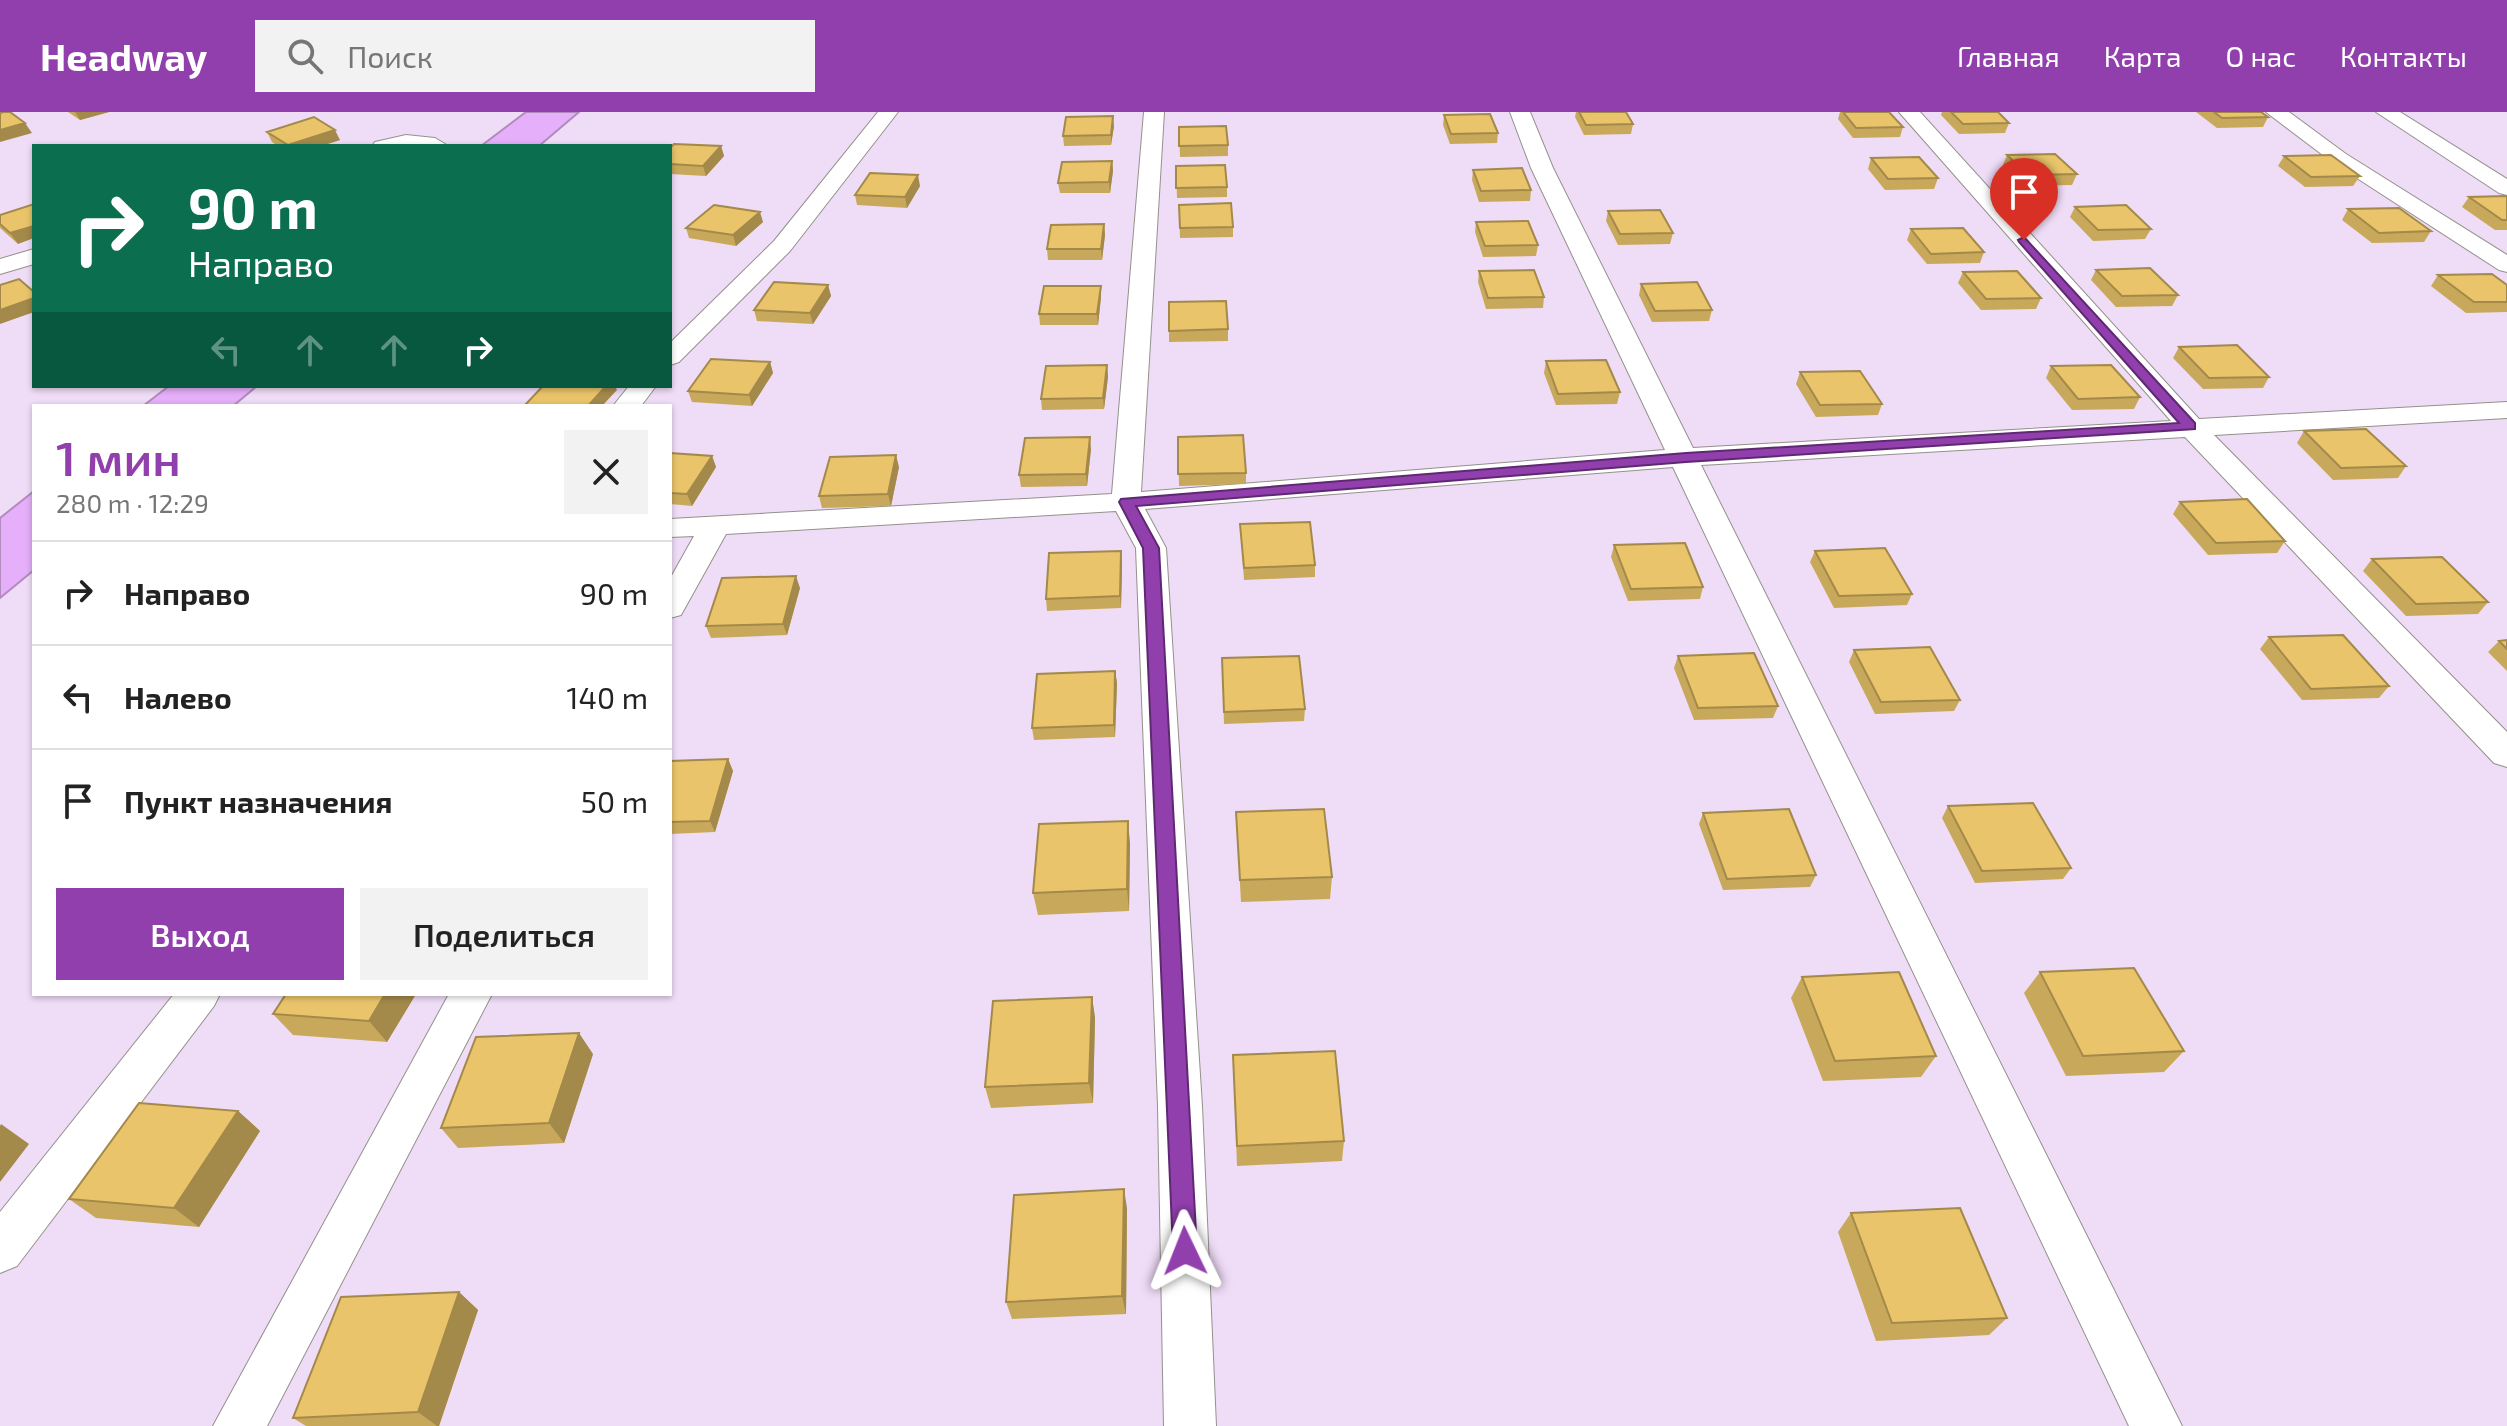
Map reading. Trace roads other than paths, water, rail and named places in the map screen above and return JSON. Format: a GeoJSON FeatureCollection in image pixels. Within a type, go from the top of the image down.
{"type":"FeatureCollection","features":[{"type":"Feature","properties":{"kind":"lane"},"geometry":{"type":"LineString","coordinates":[[672,355],[782,246],[888,112]]}},
{"type":"Feature","properties":{"kind":"lane"},"geometry":{"type":"LineString","coordinates":[[1154,112],[1126,502],[1151,548],[1180,1106],[1190,1426]]}},
{"type":"Feature","properties":{"kind":"lane"},"geometry":{"type":"LineString","coordinates":[[1520,112],[1542,168],[1686,457],[2008,1128],[2156,1426]]}},
{"type":"Feature","properties":{"kind":"lane"},"geometry":{"type":"LineString","coordinates":[[1909,112],[2190,426],[2507,754]]}},
{"type":"Feature","properties":{"kind":"lane"},"geometry":{"type":"LineString","coordinates":[[2276,112],[2339,158],[2496,247],[2507,265]]}},
{"type":"Feature","properties":{"kind":"lane"},"geometry":{"type":"LineString","coordinates":[[2386,112],[2507,188]]}},
{"type":"Feature","properties":{"kind":"lane"},"geometry":{"type":"LineString","coordinates":[[392,144],[406,141],[435,144]]}},
{"type":"Feature","properties":{"kind":"lane"},"geometry":{"type":"LineString","coordinates":[[0,267],[32,257]]}},
{"type":"Feature","properties":{"kind":"lane"},"geometry":{"type":"LineString","coordinates":[[629,404],[641,388]]}},
{"type":"Feature","properties":{"kind":"lane"},"geometry":{"type":"LineString","coordinates":[[672,528],[1126,502],[1686,457],[2507,410]]}},
{"type":"Feature","properties":{"kind":"lane"},"geometry":{"type":"LineString","coordinates":[[672,604],[715,526]]}},
{"type":"Feature","properties":{"kind":"lane"},"geometry":{"type":"LineString","coordinates":[[0,1250],[197,996]]}},
{"type":"Feature","properties":{"kind":"lane"},"geometry":{"type":"LineString","coordinates":[[239,1426],[470,996]]}}]}
